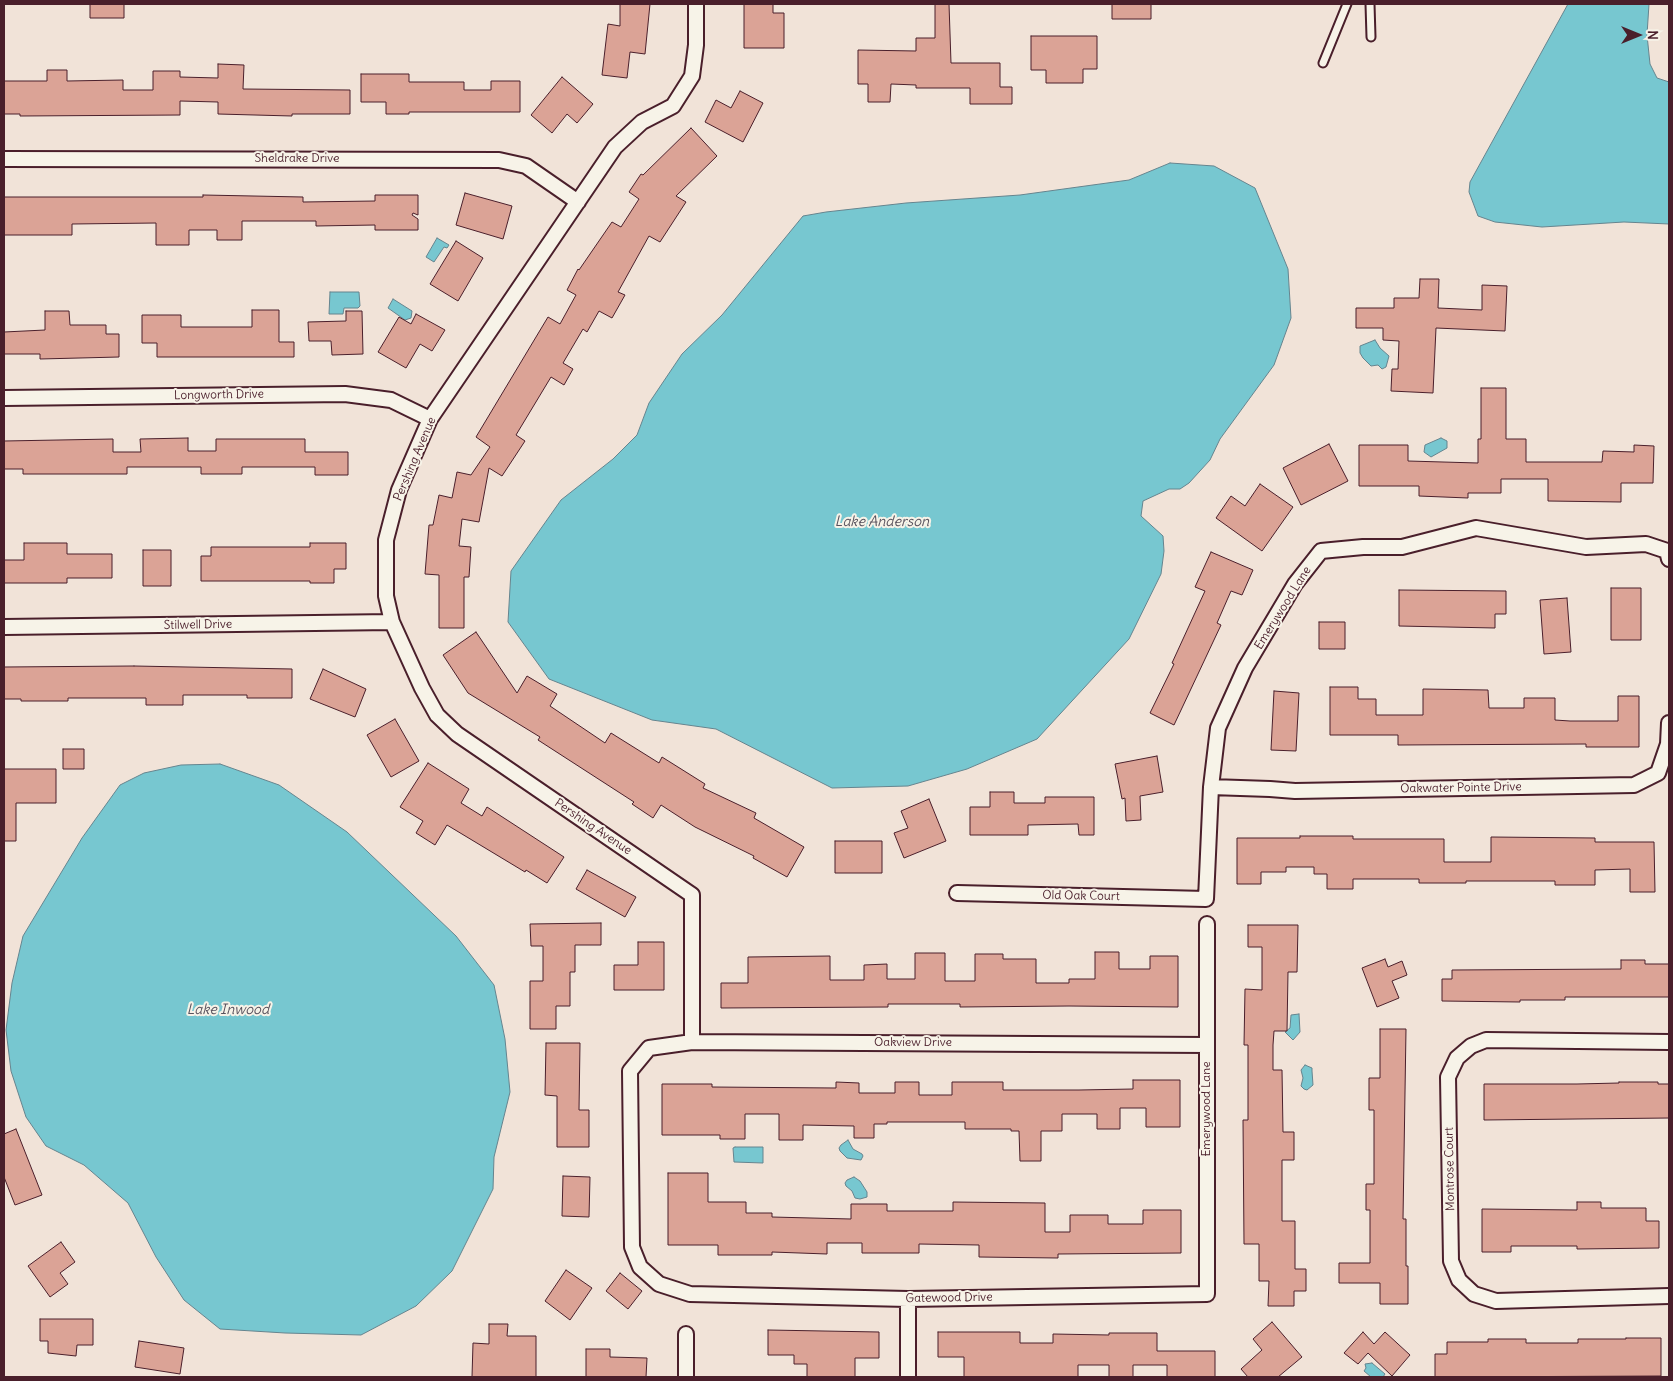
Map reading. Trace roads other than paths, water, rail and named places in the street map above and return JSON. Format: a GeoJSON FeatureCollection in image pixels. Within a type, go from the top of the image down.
{"type":"FeatureCollection","features":[{"type":"Feature","properties":{"kind":"street","name":"Pershing Avenue"},"geometry":{"type":"LineString","coordinates":[[692,1042],[692,895],[457,734],[437,715],[422,688],[392,622],[386,596],[386,540],[399,490],[430,419],[615,147],[642,122],[673,106],[692,76],[696,45],[696,4]]}},
{"type":"Feature","properties":{"kind":"street","name":"Sheldrake Drive"},"geometry":{"type":"LineString","coordinates":[[4,159],[499,160],[526,166],[578,202]]}},
{"type":"Feature","properties":{"kind":"street","name":"Longworth Drive"},"geometry":{"type":"LineString","coordinates":[[4,398],[345,394],[391,400],[430,419]]}},
{"type":"Feature","properties":{"kind":"street","name":"Emerywood Lane"},"geometry":{"type":"LineString","coordinates":[[1206,899],[1211,787],[1218,728],[1250,660],[1295,584],[1321,551],[1402,546],[1476,528],[1586,548],[1646,544],[1667,551],[1669,559]]}},
{"type":"Feature","properties":{"kind":"street","name":"Stilwell Drive"},"geometry":{"type":"LineString","coordinates":[[4,627],[392,622]]}},
{"type":"Feature","properties":{"kind":"street","name":"Oakwater Pointe Drive"},"geometry":{"type":"LineString","coordinates":[[1211,787],[1295,791],[1634,785],[1658,772],[1668,744],[1669,723]]}},
{"type":"Feature","properties":{"kind":"street","name":"Old Oak Court"},"geometry":{"type":"LineString","coordinates":[[957,893],[1206,899]]}},
{"type":"Feature","properties":{"kind":"street","name":"Emerywood Lane"},"geometry":{"type":"LineString","coordinates":[[1207,924],[1208,1294]]}},
{"type":"Feature","properties":{"kind":"street","name":"Montrose Court"},"geometry":{"type":"LineString","coordinates":[[1669,1042],[1486,1040],[1471,1046],[1457,1058],[1448,1077],[1451,1261],[1459,1280],[1474,1294],[1496,1301],[1669,1296]]}},
{"type":"Feature","properties":{"kind":"street","name":"Oakview Drive"},"geometry":{"type":"LineString","coordinates":[[690,1294],[659,1284],[640,1267],[632,1246],[630,1071],[649,1048],[692,1042],[1207,1045]]}},
{"type":"Feature","properties":{"kind":"street","name":"Gatewood Drive"},"geometry":{"type":"LineString","coordinates":[[690,1294],[908,1299],[1208,1294]]}},
{"type":"Feature","properties":{"kind":"street"},"geometry":{"type":"LineString","coordinates":[[908,1299],[908,1377]]}},
{"type":"Feature","properties":{"kind":"street"},"geometry":{"type":"LineString","coordinates":[[686,1334],[686,1377]]}},
{"type":"Feature","properties":{"kind":"lane"},"geometry":{"type":"LineString","coordinates":[[1323,63],[1347,4]]}},
{"type":"Feature","properties":{"kind":"lane"},"geometry":{"type":"LineString","coordinates":[[1370,4],[1370,36]]}},
{"type":"Feature","properties":{"kind":"water"},"geometry":{"type":"Polygon","coordinates":[[[1568,4],[1649,4],[1647,35],[1650,64],[1657,78],[1669,82],[1669,224],[1624,222],[1542,227],[1495,222],[1478,216],[1469,192],[1470,182],[1568,4]]]}},
{"type":"Feature","properties":{"kind":"water","name":"Lake Anderson"},"geometry":{"type":"Polygon","coordinates":[[[1170,163],[1214,166],[1255,188],[1288,269],[1291,318],[1274,365],[1220,439],[1210,460],[1189,483],[1180,489],[1169,489],[1143,501],[1141,516],[1163,536],[1164,551],[1161,574],[1129,639],[1037,739],[967,769],[908,786],[832,788],[716,729],[652,720],[549,679],[508,622],[511,571],[561,500],[613,459],[637,435],[649,403],[682,354],[722,315],[803,216],[906,203],[1020,195],[1129,180],[1170,163]]]}},
{"type":"Feature","properties":{"kind":"water"},"geometry":{"type":"Polygon","coordinates":[[[437,238],[449,245],[447,248],[444,247],[434,262],[426,257],[437,238]]]}},
{"type":"Feature","properties":{"kind":"water"},"geometry":{"type":"Polygon","coordinates":[[[330,292],[359,292],[360,306],[358,308],[344,308],[343,314],[329,314],[330,292]]]}},
{"type":"Feature","properties":{"kind":"water"},"geometry":{"type":"Polygon","coordinates":[[[393,299],[412,311],[411,318],[405,320],[388,308],[393,299]]]}},
{"type":"Feature","properties":{"kind":"water"},"geometry":{"type":"Polygon","coordinates":[[[1375,340],[1380,348],[1389,356],[1386,367],[1382,369],[1378,365],[1371,366],[1360,353],[1360,346],[1375,340]]]}},
{"type":"Feature","properties":{"kind":"water"},"geometry":{"type":"Polygon","coordinates":[[[1441,438],[1447,441],[1447,448],[1431,457],[1424,452],[1425,445],[1441,438]]]}},
{"type":"Feature","properties":{"kind":"water","name":"Lake Inwood"},"geometry":{"type":"Polygon","coordinates":[[[220,764],[279,785],[347,832],[456,936],[494,985],[505,1039],[510,1092],[494,1157],[493,1189],[452,1271],[416,1306],[361,1335],[220,1329],[184,1300],[156,1257],[128,1203],[84,1165],[46,1146],[26,1117],[11,1071],[6,1030],[12,983],[23,936],[82,838],[120,785],[144,773],[181,765],[220,764]]]}},
{"type":"Feature","properties":{"kind":"water"},"geometry":{"type":"Polygon","coordinates":[[[1299,1014],[1300,1032],[1293,1040],[1285,1032],[1290,1028],[1291,1015],[1299,1014]]]}},
{"type":"Feature","properties":{"kind":"water"},"geometry":{"type":"Polygon","coordinates":[[[1305,1065],[1312,1068],[1313,1085],[1307,1090],[1301,1086],[1303,1078],[1301,1070],[1305,1065]]]}},
{"type":"Feature","properties":{"kind":"water"},"geometry":{"type":"Polygon","coordinates":[[[848,1140],[853,1149],[862,1154],[861,1160],[847,1158],[840,1151],[841,1145],[848,1140]]]}},
{"type":"Feature","properties":{"kind":"water"},"geometry":{"type":"Polygon","coordinates":[[[763,1147],[763,1163],[734,1162],[733,1148],[763,1147]]]}},
{"type":"Feature","properties":{"kind":"water"},"geometry":{"type":"Polygon","coordinates":[[[854,1177],[860,1181],[867,1192],[867,1197],[855,1198],[852,1191],[846,1186],[847,1180],[854,1177]]]}},
{"type":"Feature","properties":{"kind":"water"},"geometry":{"type":"Polygon","coordinates":[[[1372,1363],[1385,1374],[1383,1377],[1371,1377],[1364,1371],[1366,1368],[1365,1364],[1372,1363]]]}}]}
